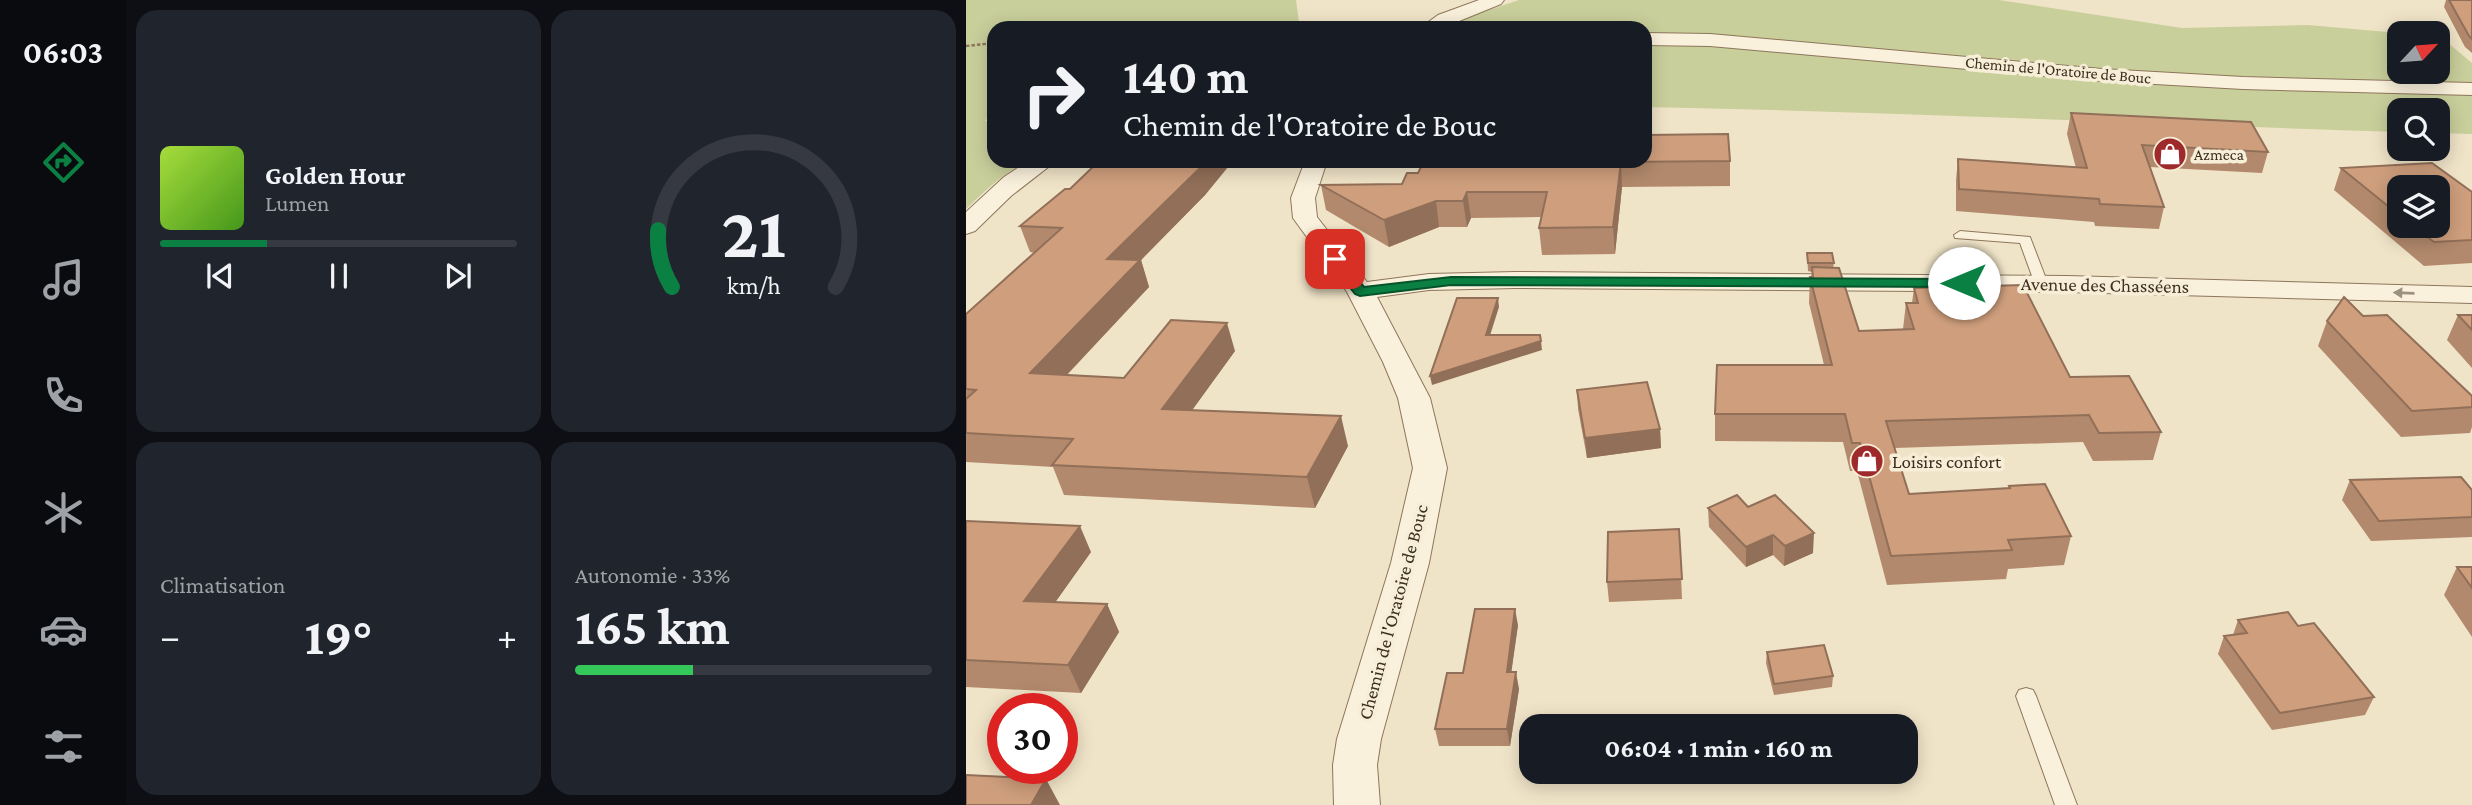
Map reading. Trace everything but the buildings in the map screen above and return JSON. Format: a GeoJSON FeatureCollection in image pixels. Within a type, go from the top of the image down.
{"type":"FeatureCollection","features":[{"type":"Feature","properties":{"kind":"street"},"geometry":{"type":"LineString","coordinates":[[1441,21],[1495,0]]}},
{"type":"Feature","properties":{"kind":"street","name":"Chemin de l'Oratoire de Bouc"},"geometry":{"type":"LineString","coordinates":[[1652,39],[1710,40],[2102,75],[2256,83],[2472,89]]}},
{"type":"Feature","properties":{"kind":"street"},"geometry":{"type":"LineString","coordinates":[[966,226],[1001,191],[1030,168]]}},
{"type":"Feature","properties":{"kind":"street","name":"Chemin de l'Oratoire de Bouc"},"geometry":{"type":"LineString","coordinates":[[1314,168],[1303,198],[1305,218],[1360,291],[1398,362],[1414,398],[1430,468],[1410,563],[1359,739],[1355,765],[1357,805]]}},
{"type":"Feature","properties":{"kind":"street","name":"Avenue des Chasséens"},"geometry":{"type":"LineString","coordinates":[[1360,291],[1429,282],[1515,280],[2041,284],[2472,295]]}},
{"type":"Feature","properties":{"kind":"lane"},"geometry":{"type":"LineString","coordinates":[[1960,235],[2025,240],[2041,284]]}},
{"type":"Feature","properties":{"kind":"lane"},"geometry":{"type":"LineString","coordinates":[[2026,696],[2066,805]]}},
{"type":"Feature","properties":{"kind":"path"},"geometry":{"type":"LineString","coordinates":[[966,46],[987,44]]}},
{"type":"Feature","properties":{"kind":"green space"},"geometry":{"type":"Polygon","coordinates":[[[966,0],[1296,0],[1299,21],[987,21],[987,168],[1015,168],[966,209],[966,0]]]}},
{"type":"Feature","properties":{"kind":"green space"},"geometry":{"type":"Polygon","coordinates":[[[1519,0],[1999,0],[2182,28],[2308,25],[2387,32],[2387,84],[2450,84],[2450,45],[2472,63],[2472,134],[2450,133],[2450,98],[2387,98],[2387,132],[1652,107],[1652,21],[1456,21],[1519,0]]]}},
{"type":"Feature","properties":{"kind":"place","name":"Azmeca"},"geometry":{"type":"Point","coordinates":[2170,154]}},
{"type":"Feature","properties":{"kind":"place","name":"Loisirs confort"},"geometry":{"type":"Point","coordinates":[1867,461]}},
{"type":"Feature","properties":{"kind":"route"},"geometry":{"type":"LineString","coordinates":[[1335,259],[1360,291],[1429,282],[1515,280],[1964,283]]}}]}
